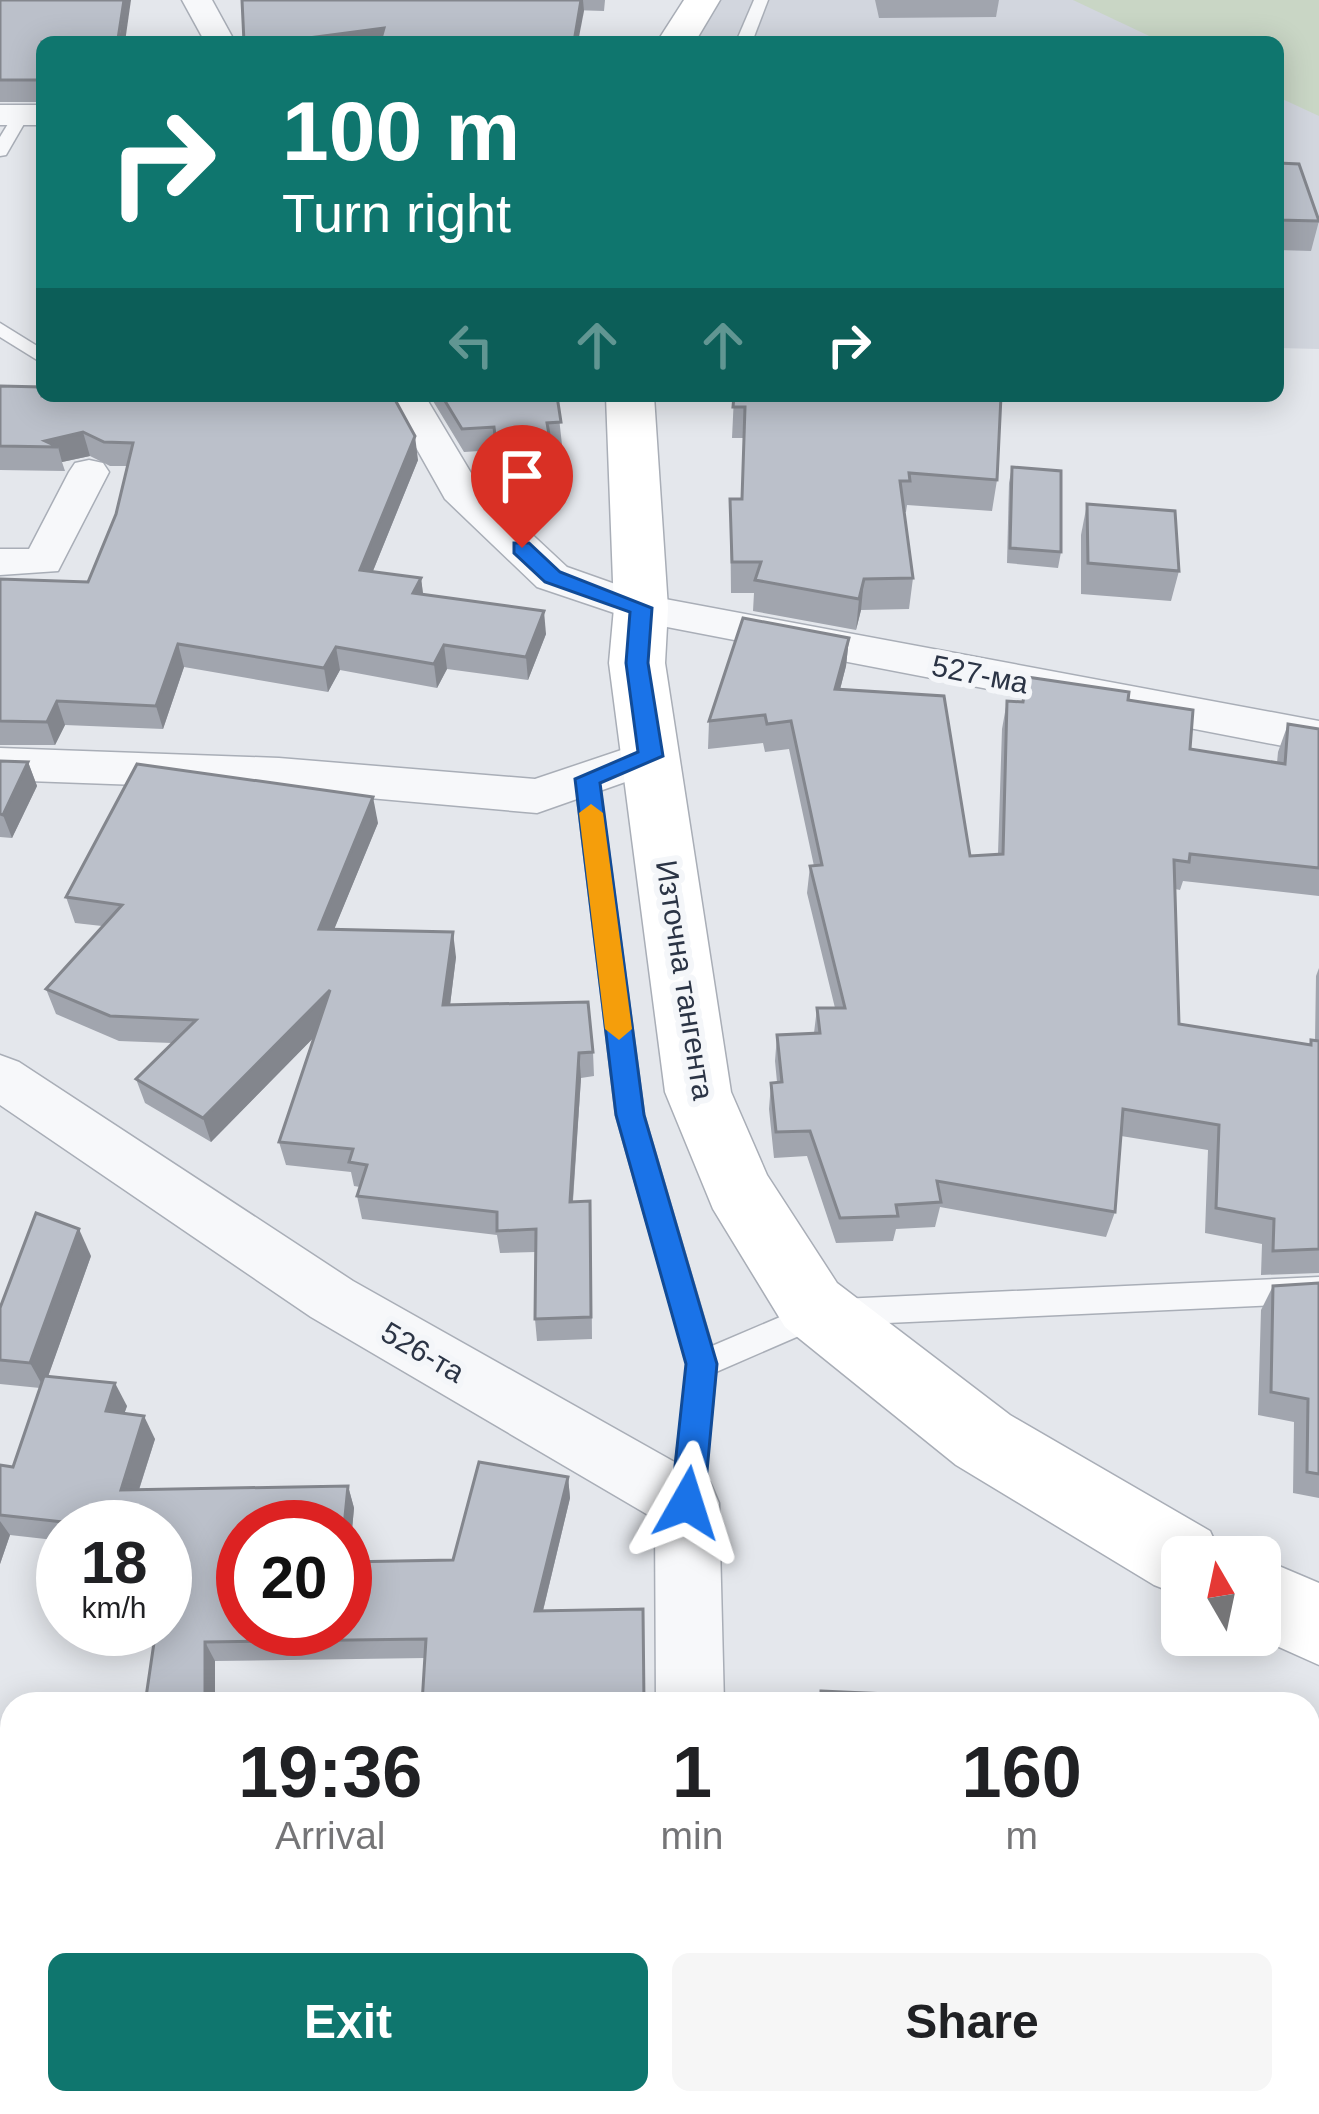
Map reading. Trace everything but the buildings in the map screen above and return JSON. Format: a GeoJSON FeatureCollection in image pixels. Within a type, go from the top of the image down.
{"type":"FeatureCollection","features":[{"type":"Feature","properties":{"kind":"street"},"geometry":{"type":"LineString","coordinates":[[197,0],[217,36]]}},
{"type":"Feature","properties":{"kind":"street"},"geometry":{"type":"LineString","coordinates":[[680,36],[703,0]]}},
{"type":"Feature","properties":{"kind":"street","name":"527-ма"},"geometry":{"type":"LineString","coordinates":[[409,402],[460,490],[552,577],[641,608],[1319,737]]}},
{"type":"Feature","properties":{"kind":"street","name":"Източна тангента"},"geometry":{"type":"LineString","coordinates":[[630,402],[641,608],[637,663],[698,1092],[738,1189],[820,1312],[983,1440],[1161,1546]]}},
{"type":"Feature","properties":{"kind":"street"},"geometry":{"type":"LineString","coordinates":[[0,562],[43,562],[89,472]]}},
{"type":"Feature","properties":{"kind":"street"},"geometry":{"type":"LineString","coordinates":[[0,764],[279,774],[537,796],[651,756]]}},
{"type":"Feature","properties":{"kind":"street","name":"526-та"},"geometry":{"type":"LineString","coordinates":[[0,1077],[332,1299],[687,1503]]}},
{"type":"Feature","properties":{"kind":"street"},"geometry":{"type":"LineString","coordinates":[[687,1503],[690,1692]]}},
{"type":"Feature","properties":{"kind":"street"},"geometry":{"type":"LineString","coordinates":[[1281,1607],[1319,1625]]}},
{"type":"Feature","properties":{"kind":"lane"},"geometry":{"type":"LineString","coordinates":[[746,36],[761,0]]}},
{"type":"Feature","properties":{"kind":"lane"},"geometry":{"type":"LineString","coordinates":[[0,152],[21,115]]}},
{"type":"Feature","properties":{"kind":"lane"},"geometry":{"type":"LineString","coordinates":[[0,329],[36,353]]}},
{"type":"Feature","properties":{"kind":"lane"},"geometry":{"type":"LineString","coordinates":[[587,779],[630,1115],[702,1364],[687,1503]]}},
{"type":"Feature","properties":{"kind":"lane"},"geometry":{"type":"LineString","coordinates":[[702,1364],[820,1312],[1319,1290]]}},
{"type":"Feature","properties":{"kind":"shaded area"},"geometry":{"type":"Polygon","coordinates":[[[702,0],[1319,0],[1319,349],[1284,348],[1284,36],[680,36],[702,0]]]}},
{"type":"Feature","properties":{"kind":"green space"},"geometry":{"type":"Polygon","coordinates":[[[1073,0],[1319,0],[1319,116],[1284,100],[1284,36],[1149,36],[1073,0]]]}},
{"type":"Feature","properties":{"kind":"slow traffic"},"geometry":{"type":"LineString","coordinates":[[591,813],[619,1029]]}},
{"type":"Feature","properties":{"kind":"route"},"geometry":{"type":"LineString","coordinates":[[522,548],[552,577],[641,608],[637,663],[651,756],[587,779],[630,1115],[702,1364],[687,1503]]}}]}
